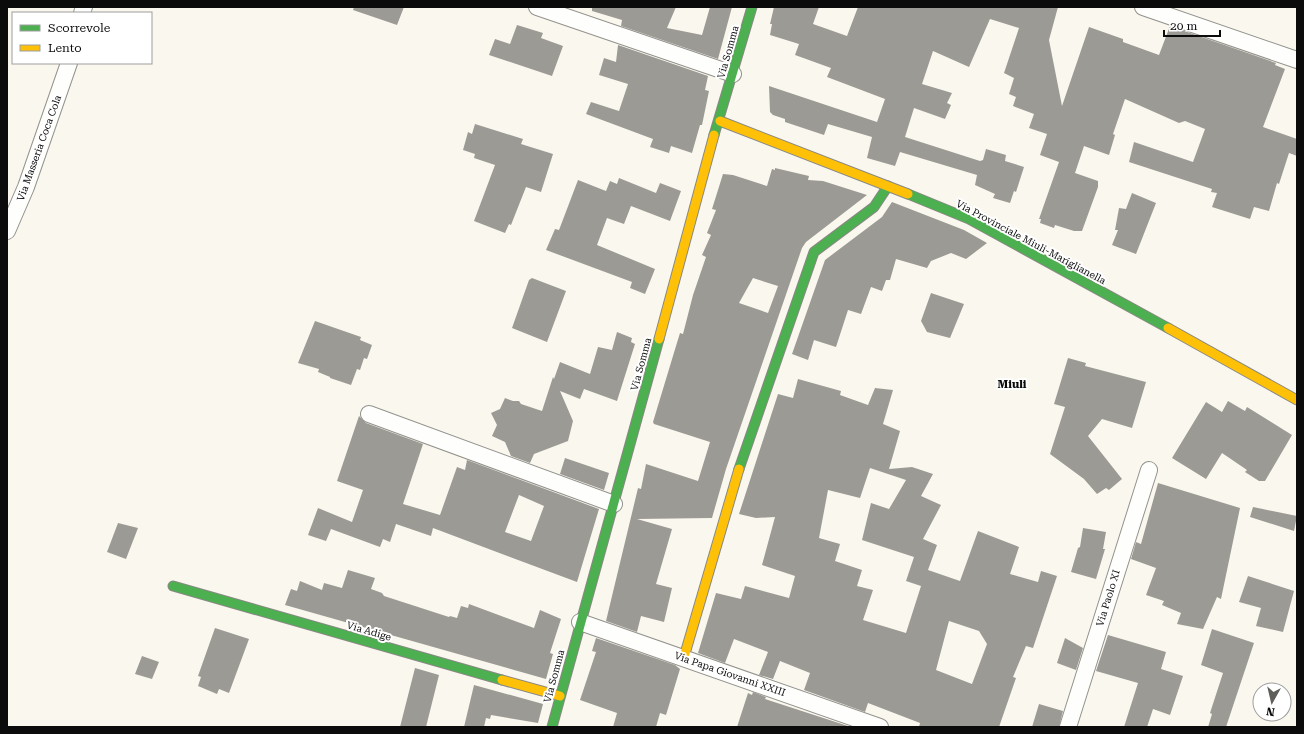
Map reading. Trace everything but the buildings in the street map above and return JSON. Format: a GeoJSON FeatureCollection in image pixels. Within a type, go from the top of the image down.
{"type":"FeatureCollection","features":[{"type":"Feature","properties":{"kind":"street"},"geometry":{"type":"LineString","coordinates":[[537,7],[733,74]]}},
{"type":"Feature","properties":{"kind":"street","name":"Via Somma"},"geometry":{"type":"LineString","coordinates":[[552,727],[679,268],[698,191],[720,121],[752,7]]}},
{"type":"Feature","properties":{"kind":"street"},"geometry":{"type":"LineString","coordinates":[[1143,7],[1297,60]]}},
{"type":"Feature","properties":{"kind":"street","name":"Via Masseria Coca Cola"},"geometry":{"type":"LineString","coordinates":[[7,231],[26,187],[69,64]]}},
{"type":"Feature","properties":{"kind":"street","name":"Via Provinciale Miuli-Mariglianella"},"geometry":{"type":"LineString","coordinates":[[720,121],[969,219],[1114,297],[1297,400]]}},
{"type":"Feature","properties":{"kind":"street"},"geometry":{"type":"LineString","coordinates":[[684,657],[738,473],[814,252],[874,207],[888,186]]}},
{"type":"Feature","properties":{"kind":"street"},"geometry":{"type":"LineString","coordinates":[[369,414],[614,504]]}},
{"type":"Feature","properties":{"kind":"street","name":"Via Paolo XI"},"geometry":{"type":"LineString","coordinates":[[1068,727],[1149,470]]}},
{"type":"Feature","properties":{"kind":"street","name":"Via Adige"},"geometry":{"type":"LineString","coordinates":[[173,586],[560,696]]}},
{"type":"Feature","properties":{"kind":"street","name":"Via Papa Giovanni XXIII"},"geometry":{"type":"LineString","coordinates":[[580,622],[684,657],[880,727]]}},
{"type":"Feature","properties":{"kind":"traffic: fast"},"geometry":{"type":"LineString","coordinates":[[714,135],[752,7]]}},
{"type":"Feature","properties":{"kind":"traffic: fast"},"geometry":{"type":"LineString","coordinates":[[739,469],[814,252],[874,207],[888,186]]}},
{"type":"Feature","properties":{"kind":"traffic: fast"},"geometry":{"type":"LineString","coordinates":[[908,194],[969,219],[1168,328]]}},
{"type":"Feature","properties":{"kind":"traffic: fast"},"geometry":{"type":"LineString","coordinates":[[552,727],[659,339]]}},
{"type":"Feature","properties":{"kind":"traffic: fast"},"geometry":{"type":"LineString","coordinates":[[173,586],[502,680]]}},
{"type":"Feature","properties":{"kind":"traffic: slow"},"geometry":{"type":"LineString","coordinates":[[720,121],[908,194]]}},
{"type":"Feature","properties":{"kind":"traffic: slow"},"geometry":{"type":"LineString","coordinates":[[659,339],[714,135]]}},
{"type":"Feature","properties":{"kind":"traffic: slow"},"geometry":{"type":"LineString","coordinates":[[1168,328],[1297,400]]}},
{"type":"Feature","properties":{"kind":"traffic: slow"},"geometry":{"type":"LineString","coordinates":[[684,657],[739,469]]}},
{"type":"Feature","properties":{"kind":"traffic: slow"},"geometry":{"type":"LineString","coordinates":[[502,680],[560,696]]}},
{"type":"Feature","properties":{"kind":"district","name":"Miuli"},"geometry":{"type":"Point","coordinates":[1012,384]}}]}
